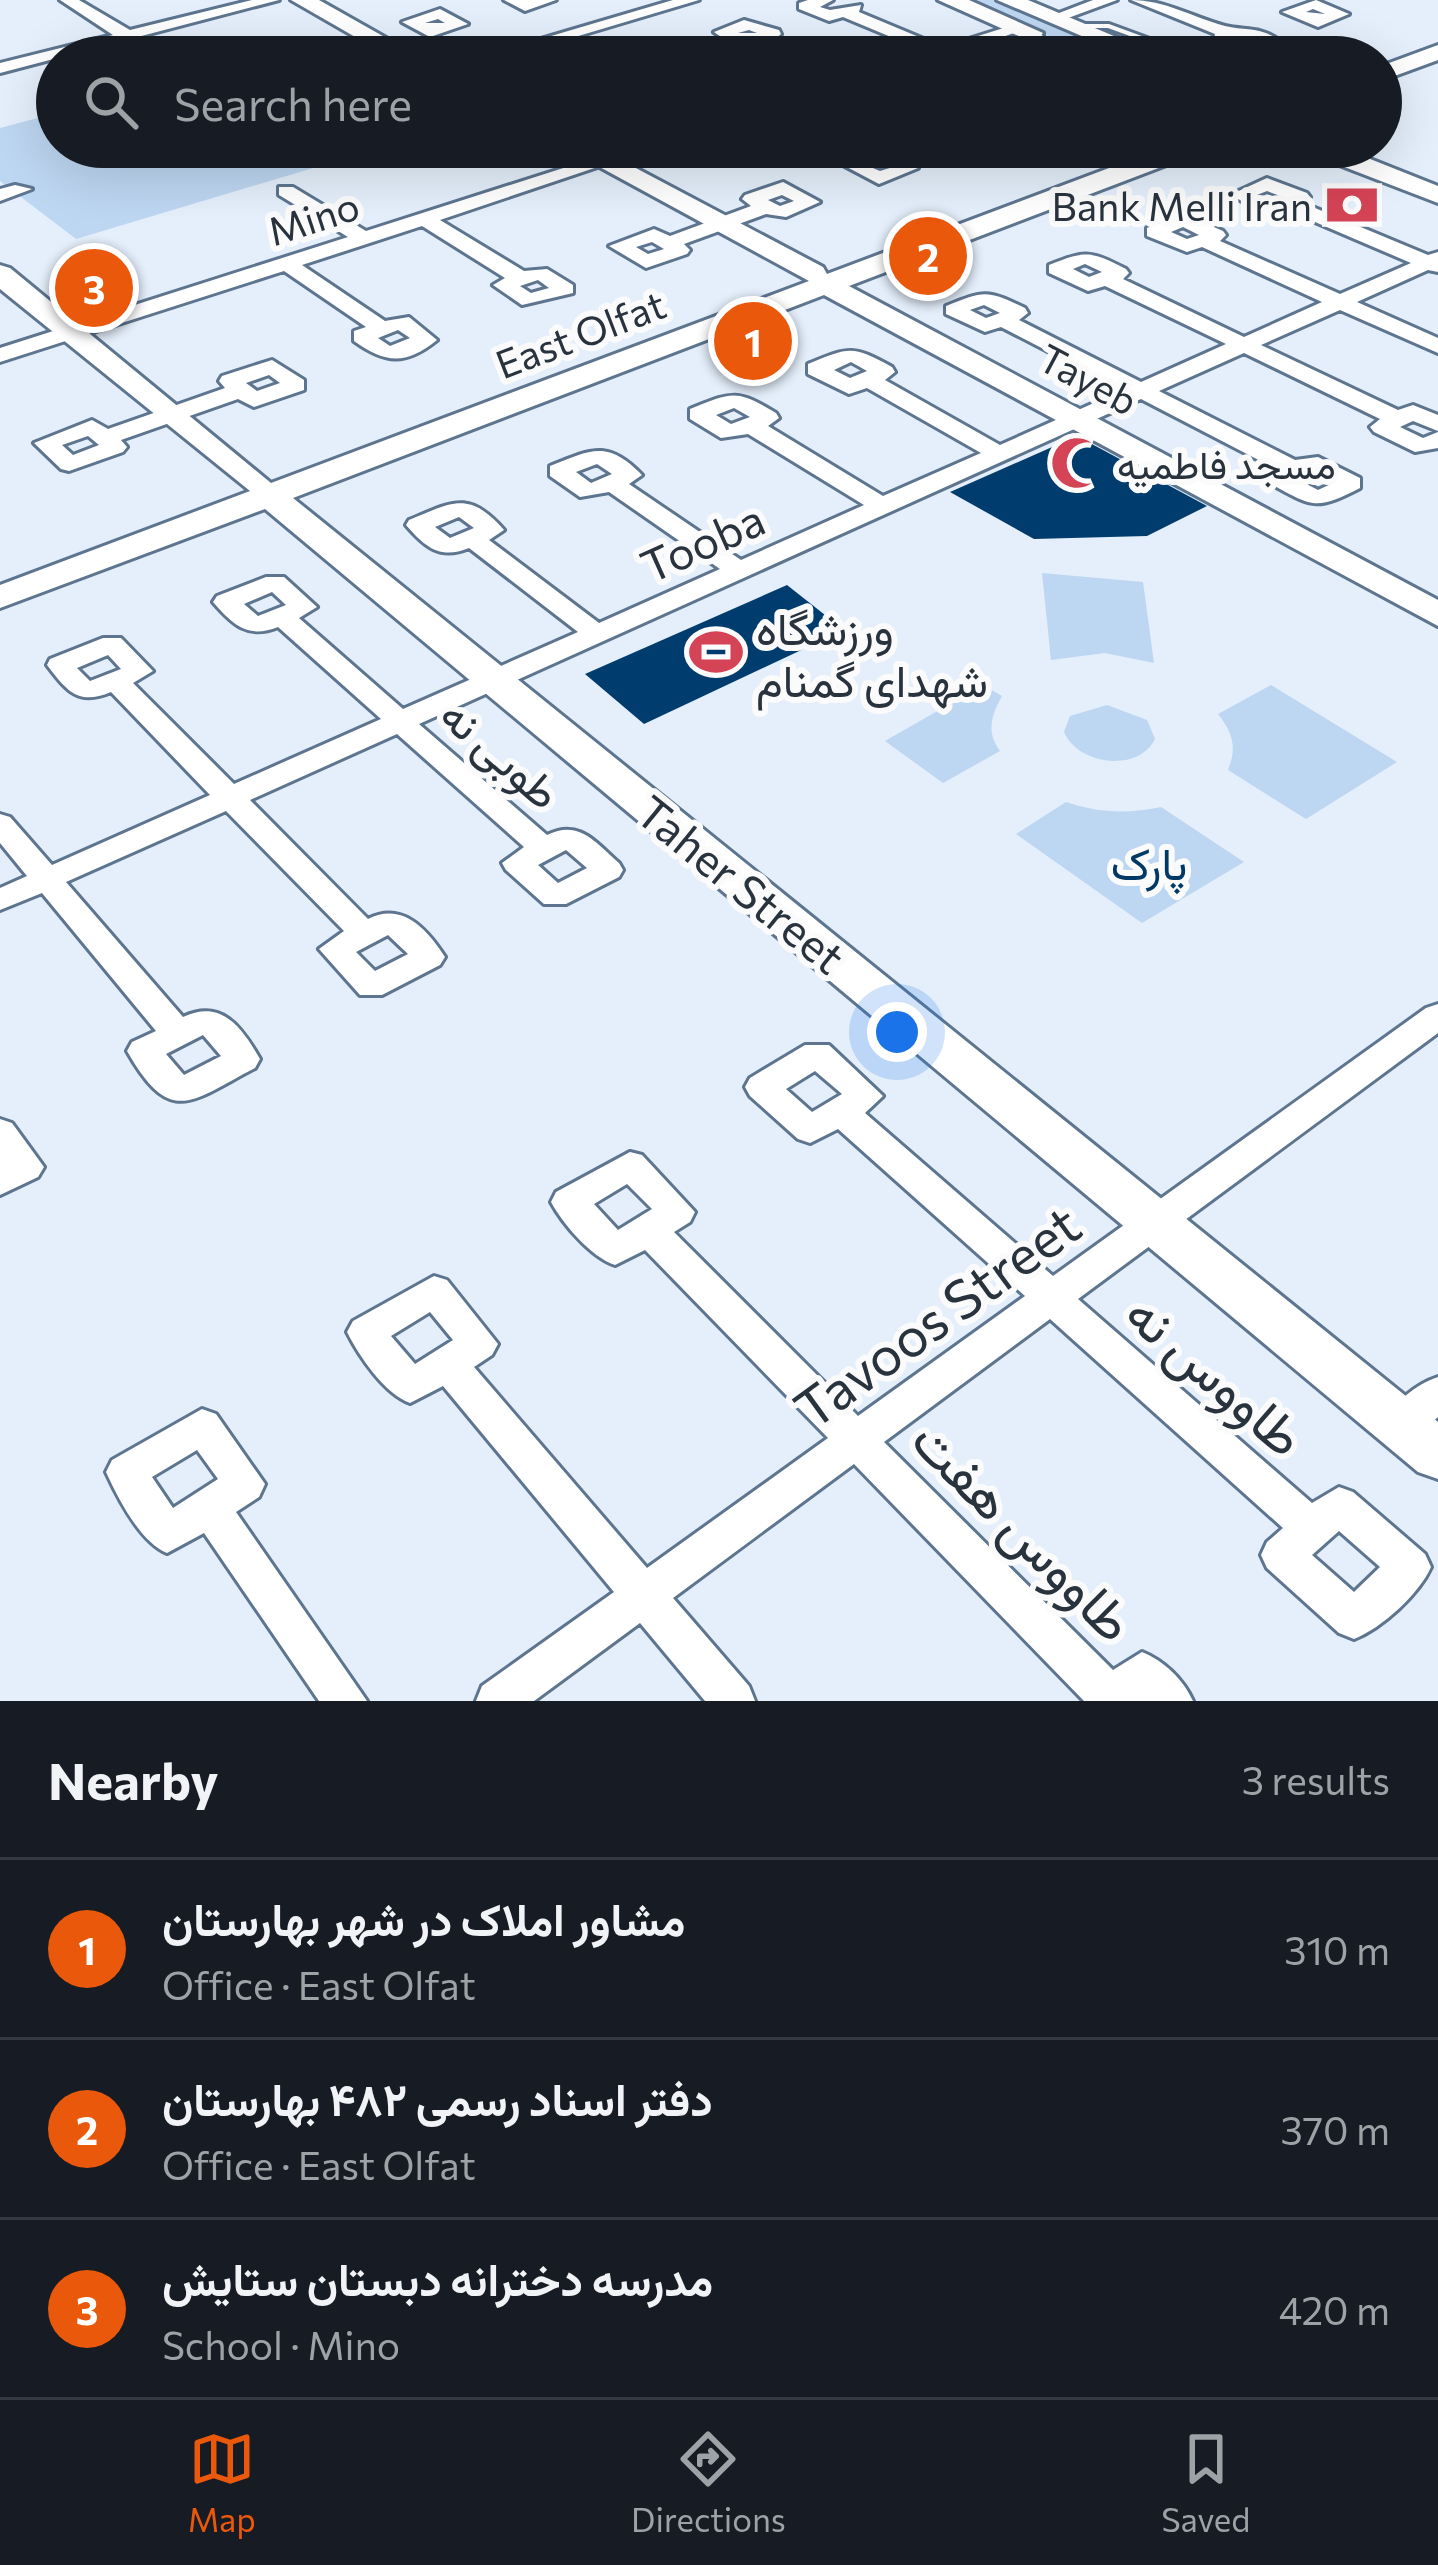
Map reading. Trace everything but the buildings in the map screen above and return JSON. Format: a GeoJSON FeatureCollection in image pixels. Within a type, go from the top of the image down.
{"type":"FeatureCollection","features":[{"type":"Feature","properties":{"kind":"street"},"geometry":{"type":"LineString","coordinates":[[68,0],[127,36],[271,0]]}},
{"type":"Feature","properties":{"kind":"street"},"geometry":{"type":"LineString","coordinates":[[302,0],[369,36]]}},
{"type":"Feature","properties":{"kind":"street"},"geometry":{"type":"LineString","coordinates":[[512,0],[525,6],[548,0]]}},
{"type":"Feature","properties":{"kind":"street"},"geometry":{"type":"LineString","coordinates":[[564,36],[692,0]]}},
{"type":"Feature","properties":{"kind":"street"},"geometry":{"type":"LineString","coordinates":[[825,0],[806,6],[829,16],[840,6],[901,36]]}},
{"type":"Feature","properties":{"kind":"street"},"geometry":{"type":"LineString","coordinates":[[949,0],[1079,36]]}},
{"type":"Feature","properties":{"kind":"street"},"geometry":{"type":"LineString","coordinates":[[1008,0],[1060,36]]}},
{"type":"Feature","properties":{"kind":"street"},"geometry":{"type":"LineString","coordinates":[[1014,36],[1108,0]]}},
{"type":"Feature","properties":{"kind":"street"},"geometry":{"type":"LineString","coordinates":[[1139,0],[1232,34]]}},
{"type":"Feature","properties":{"kind":"street"},"geometry":{"type":"LineString","coordinates":[[1280,0],[1302,8]]}},
{"type":"Feature","properties":{"kind":"street"},"geometry":{"type":"LineString","coordinates":[[381,36],[419,27]]}},
{"type":"Feature","properties":{"kind":"street"},"geometry":{"type":"LineString","coordinates":[[1402,51],[1438,37]]}},
{"type":"Feature","properties":{"kind":"street"},"geometry":{"type":"LineString","coordinates":[[1402,66],[1438,52]]}},
{"type":"Feature","properties":{"kind":"street"},"geometry":{"type":"LineString","coordinates":[[0,68],[36,59]]}},
{"type":"Feature","properties":{"kind":"street"},"geometry":{"type":"LineString","coordinates":[[1402,156],[1438,170]]}},
{"type":"Feature","properties":{"kind":"street","name":"Mino"},"geometry":{"type":"LineString","coordinates":[[0,355],[582,168]]}},
{"type":"Feature","properties":{"kind":"street","name":"Tayeb"},"geometry":{"type":"LineString","coordinates":[[616,168],[1438,615]]}},
{"type":"Feature","properties":{"kind":"street","name":"East Olfat"},"geometry":{"type":"LineString","coordinates":[[819,279],[1098,168]]}},
{"type":"Feature","properties":{"kind":"street","name":"East Olfat"},"geometry":{"type":"LineString","coordinates":[[0,577],[262,488],[1130,168]]}},
{"type":"Feature","properties":{"kind":"street"},"geometry":{"type":"LineString","coordinates":[[1376,168],[1438,195]]}},
{"type":"Feature","properties":{"kind":"street"},"geometry":{"type":"LineString","coordinates":[[0,195],[22,189]]}},
{"type":"Feature","properties":{"kind":"street"},"geometry":{"type":"LineString","coordinates":[[286,191],[364,238]]}},
{"type":"Feature","properties":{"kind":"street"},"geometry":{"type":"LineString","coordinates":[[1287,202],[1435,262]]}},
{"type":"Feature","properties":{"kind":"street"},"geometry":{"type":"LineString","coordinates":[[668,243],[767,207]]}},
{"type":"Feature","properties":{"kind":"street"},"geometry":{"type":"LineString","coordinates":[[425,219],[522,279]]}},
{"type":"Feature","properties":{"kind":"street"},"geometry":{"type":"LineString","coordinates":[[1202,240],[1438,346]]}},
{"type":"Feature","properties":{"kind":"street","name":"Tooba"},"geometry":{"type":"LineString","coordinates":[[0,901],[1435,262]]}},
{"type":"Feature","properties":{"kind":"street"},"geometry":{"type":"LineString","coordinates":[[286,263],[383,329]]}},
{"type":"Feature","properties":{"kind":"street","name":"Taher Street"},"geometry":{"type":"LineString","coordinates":[[0,274],[1438,1455]]}},
{"type":"Feature","properties":{"kind":"street"},"geometry":{"type":"LineString","coordinates":[[1105,278],[1398,419]]}},
{"type":"Feature","properties":{"kind":"street"},"geometry":{"type":"LineString","coordinates":[[1002,319],[1295,470]]}},
{"type":"Feature","properties":{"kind":"street"},"geometry":{"type":"LineString","coordinates":[[868,379],[999,454]]}},
{"type":"Feature","properties":{"kind":"street"},"geometry":{"type":"LineString","coordinates":[[105,439],[241,390]]}},
{"type":"Feature","properties":{"kind":"street"},"geometry":{"type":"LineString","coordinates":[[1438,424],[1412,412],[1382,427],[1423,447],[1438,439]]}},
{"type":"Feature","properties":{"kind":"street"},"geometry":{"type":"LineString","coordinates":[[750,425],[882,506]]}},
{"type":"Feature","properties":{"kind":"street"},"geometry":{"type":"LineString","coordinates":[[611,483],[739,570]]}},
{"type":"Feature","properties":{"kind":"street","name":"East Olfat"},"geometry":{"type":"LineString","coordinates":[[0,597],[262,488]]}},
{"type":"Feature","properties":{"kind":"street"},"geometry":{"type":"LineString","coordinates":[[471,538],[597,634]]}},
{"type":"Feature","properties":{"kind":"street","name":"طوبی نه"},"geometry":{"type":"LineString","coordinates":[[281,616],[544,849]]}},
{"type":"Feature","properties":{"kind":"street"},"geometry":{"type":"LineString","coordinates":[[115,681],[365,934]]}},
{"type":"Feature","properties":{"kind":"street"},"geometry":{"type":"LineString","coordinates":[[0,824],[178,1034]]}},
{"type":"Feature","properties":{"kind":"street","name":"Tavoos Street"},"geometry":{"type":"LineString","coordinates":[[498,1701],[1438,1016]]}},
{"type":"Feature","properties":{"kind":"street","name":"طاووس نه"},"geometry":{"type":"LineString","coordinates":[[840,1112],[1312,1528]]}},
{"type":"Feature","properties":{"kind":"street"},"geometry":{"type":"LineString","coordinates":[[0,1132],[26,1167],[0,1180]]}},
{"type":"Feature","properties":{"kind":"street","name":"طاووس هفت"},"geometry":{"type":"LineString","coordinates":[[648,1229],[1110,1700]]}},
{"type":"Feature","properties":{"kind":"street"},"geometry":{"type":"LineString","coordinates":[[447,1363],[733,1701]]}},
{"type":"Feature","properties":{"kind":"street"},"geometry":{"type":"LineString","coordinates":[[1402,1425],[1438,1393]]}},
{"type":"Feature","properties":{"kind":"street"},"geometry":{"type":"LineString","coordinates":[[209,1507],[345,1701]]}},
{"type":"Feature","properties":{"kind":"street"},"geometry":{"type":"LineString","coordinates":[[1110,1700],[1142,1672],[1171,1701]]}},
{"type":"Feature","properties":{"kind":"lane"},"geometry":{"type":"LineString","coordinates":[[1045,36],[1047,27]]}},
{"type":"Feature","properties":{"kind":"green space"},"geometry":{"type":"Polygon","coordinates":[[[958,0],[996,0],[1088,36],[1048,36],[958,0]]]}},
{"type":"Feature","properties":{"kind":"green space"},"geometry":{"type":"Polygon","coordinates":[[[36,119],[36,168],[313,168],[76,239],[0,181],[0,128],[36,119]]]}},
{"type":"Feature","properties":{"kind":"green space"},"geometry":{"type":"Polygon","coordinates":[[[1042,573],[1143,582],[1154,663],[1105,653],[1051,660],[1042,573]]]}},
{"type":"Feature","properties":{"kind":"green space","name":"پارک"},"geometry":{"type":"Polygon","coordinates":[[[1271,685],[1397,762],[1306,819],[1228,770],[1232,741],[1218,714],[1271,685]]]}},
{"type":"Feature","properties":{"kind":"green space"},"geometry":{"type":"Polygon","coordinates":[[[976,689],[990,689],[1002,696],[992,724],[1000,751],[943,783],[885,741],[976,689]]]}},
{"type":"Feature","properties":{"kind":"green space","name":"پارک"},"geometry":{"type":"Polygon","coordinates":[[[1107,705],[1147,720],[1155,739],[1147,750],[1136,757],[1108,761],[1071,743],[1064,732],[1070,716],[1107,705]]]}},
{"type":"Feature","properties":{"kind":"green space","name":"پارک"},"geometry":{"type":"Polygon","coordinates":[[[1066,802],[1113,811],[1161,807],[1244,862],[1142,923],[1016,834],[1066,802]]]}},
{"type":"Feature","properties":{"kind":"place","name":"Bank Melli Iran"},"geometry":{"type":"Point","coordinates":[1352,205]}},
{"type":"Feature","properties":{"kind":"place","name":"دفتر اسناد رسمی ۴۸۲ بهارستان"},"geometry":{"type":"Point","coordinates":[928,256]}},
{"type":"Feature","properties":{"kind":"place","name":"مدرسه دخترانه دبستان ستایش"},"geometry":{"type":"Point","coordinates":[94,288]}},
{"type":"Feature","properties":{"kind":"place","name":"مشاور املاک در شهر بهارستان"},"geometry":{"type":"Point","coordinates":[753,341]}},
{"type":"Feature","properties":{"kind":"place","name":"مسجد فاطمیه"},"geometry":{"type":"Point","coordinates":[1077,463]}},
{"type":"Feature","properties":{"kind":"place","name":"ورزشگاه شهدای گمنام"},"geometry":{"type":"Point","coordinates":[716,652]}}]}
